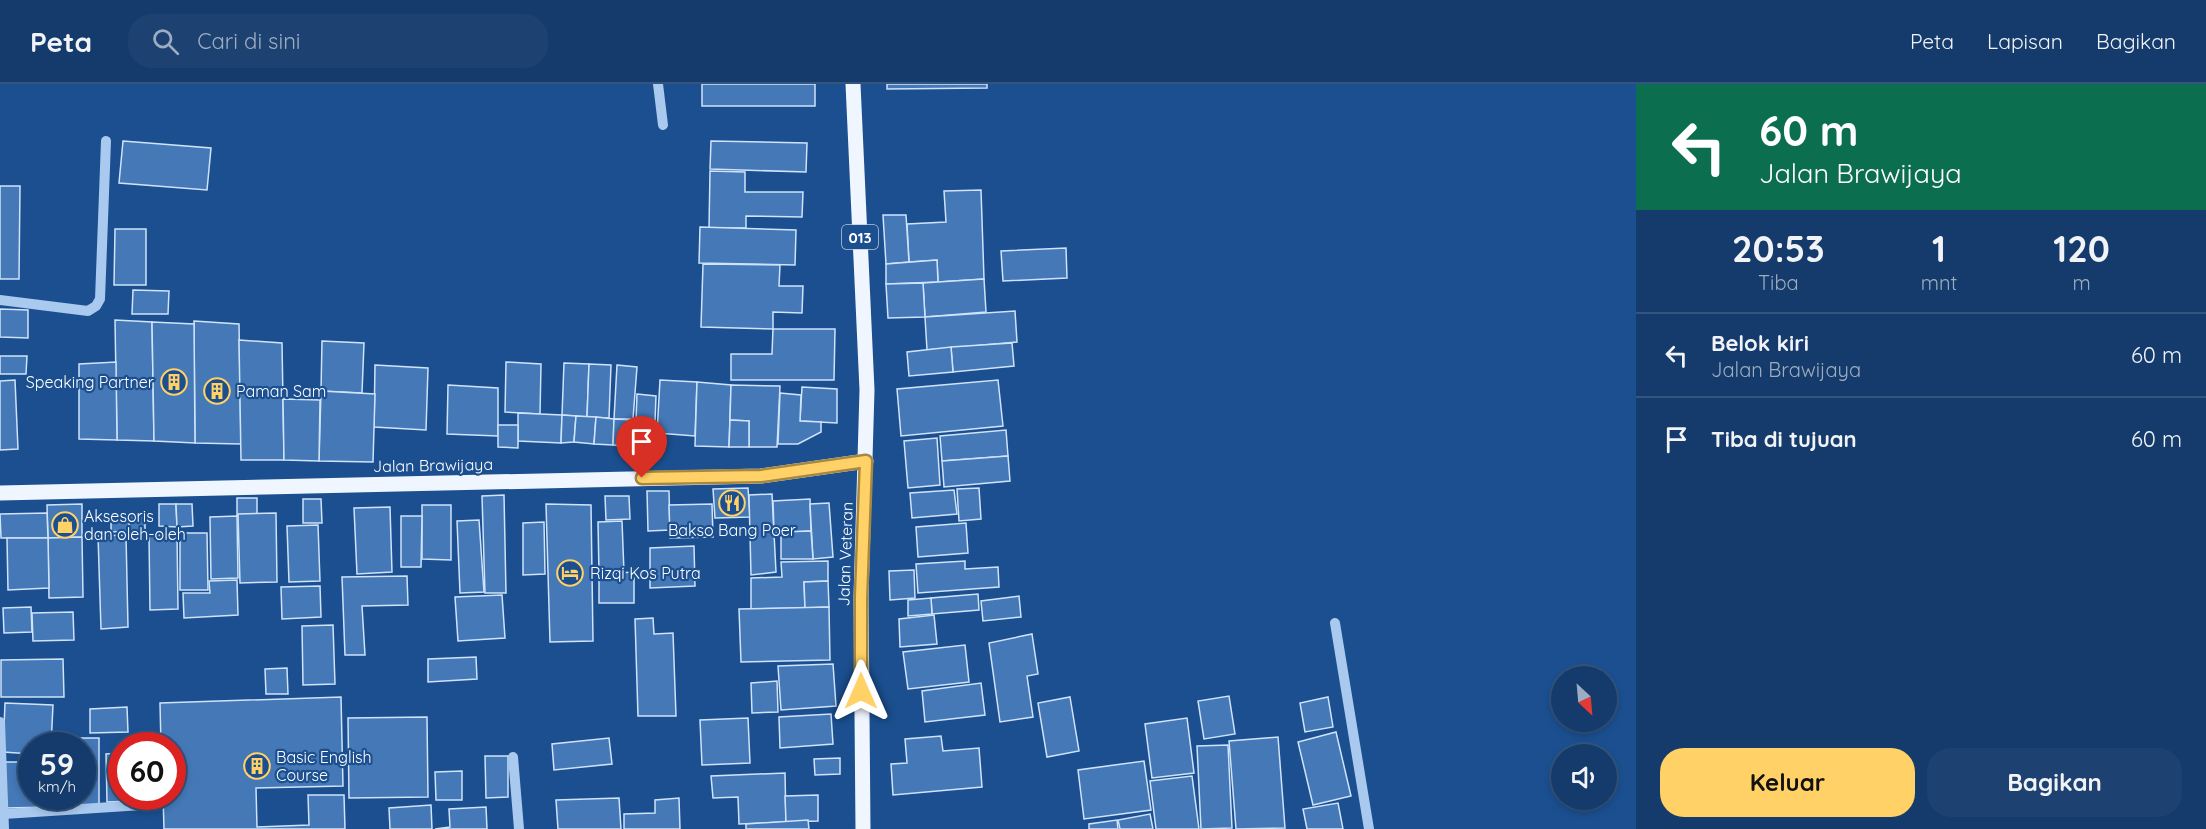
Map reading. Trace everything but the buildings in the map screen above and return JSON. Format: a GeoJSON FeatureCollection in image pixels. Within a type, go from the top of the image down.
{"type":"FeatureCollection","features":[{"type":"Feature","properties":{"kind":"main road","name":"013"},"geometry":{"type":"LineString","coordinates":[[853,84],[867,390],[866,461]]}},
{"type":"Feature","properties":{"kind":"main road","name":"Jalan Brawijaya"},"geometry":{"type":"LineString","coordinates":[[0,493],[761,476],[866,461]]}},
{"type":"Feature","properties":{"kind":"main road","name":"Jalan Veteran"},"geometry":{"type":"LineString","coordinates":[[863,829],[861,597],[866,461]]}},
{"type":"Feature","properties":{"kind":"street"},"geometry":{"type":"LineString","coordinates":[[658,84],[663,125]]}},
{"type":"Feature","properties":{"kind":"street"},"geometry":{"type":"LineString","coordinates":[[0,300],[88,311],[96,306],[100,299],[106,141]]}},
{"type":"Feature","properties":{"kind":"street"},"geometry":{"type":"LineString","coordinates":[[1335,623],[1369,829]]}},
{"type":"Feature","properties":{"kind":"street"},"geometry":{"type":"LineString","coordinates":[[0,722],[4,829]]}},
{"type":"Feature","properties":{"kind":"street"},"geometry":{"type":"LineString","coordinates":[[513,757],[519,829]]}},
{"type":"Feature","properties":{"kind":"street"},"geometry":{"type":"LineString","coordinates":[[4,814],[108,807]]}},
{"type":"Feature","properties":{"kind":"place","name":"Speaking Partner"},"geometry":{"type":"Point","coordinates":[174,382]}},
{"type":"Feature","properties":{"kind":"place","name":"Paman Sam"},"geometry":{"type":"Point","coordinates":[217,391]}},
{"type":"Feature","properties":{"kind":"place","name":"Bakso Bang Poer"},"geometry":{"type":"Point","coordinates":[732,503]}},
{"type":"Feature","properties":{"kind":"place","name":"Aksesoris dan oleh-oleh"},"geometry":{"type":"Point","coordinates":[65,525]}},
{"type":"Feature","properties":{"kind":"place","name":"Rizqi Kos Putra"},"geometry":{"type":"Point","coordinates":[570,573]}},
{"type":"Feature","properties":{"kind":"place","name":"Basic English Course"},"geometry":{"type":"Point","coordinates":[257,766]}},
{"type":"Feature","properties":{"kind":"route"},"geometry":{"type":"LineString","coordinates":[[642,478],[761,476],[866,461],[861,597],[861,691]]}}]}
